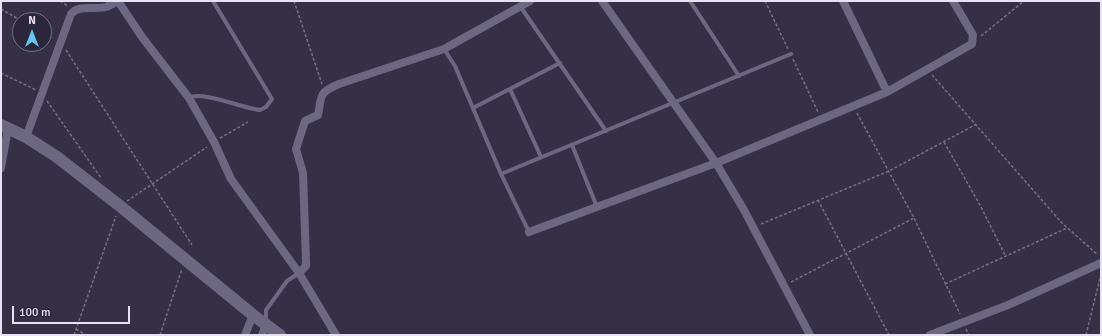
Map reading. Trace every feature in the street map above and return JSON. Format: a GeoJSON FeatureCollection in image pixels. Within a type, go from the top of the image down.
{"type":"FeatureCollection","features":[{"type":"Feature","properties":{"kind":"street"},"geometry":{"type":"LineString","coordinates":[[26,137],[74,10],[106,7],[118,1],[142,37],[189,98],[214,142],[231,179],[299,273],[336,335]]}},
{"type":"Feature","properties":{"kind":"street"},"geometry":{"type":"LineString","coordinates":[[299,273],[306,266],[306,262],[303,173],[296,149],[305,121],[318,115],[320,97],[324,91],[339,84],[444,49],[530,1]]}},
{"type":"Feature","properties":{"kind":"street"},"geometry":{"type":"LineString","coordinates":[[602,1],[716,163],[753,227],[810,335]]}},
{"type":"Feature","properties":{"kind":"street"},"geometry":{"type":"LineString","coordinates":[[843,1],[887,92]]}},
{"type":"Feature","properties":{"kind":"street"},"geometry":{"type":"LineString","coordinates":[[529,232],[716,163],[887,92],[972,44],[973,38],[953,1]]}},
{"type":"Feature","properties":{"kind":"street"},"geometry":{"type":"LineString","coordinates":[[1,168],[4,126],[26,137],[57,157],[185,259],[253,316],[264,330],[280,335]]}},
{"type":"Feature","properties":{"kind":"street"},"geometry":{"type":"LineString","coordinates":[[930,335],[1008,305],[1101,261]]}},
{"type":"Feature","properties":{"kind":"street"},"geometry":{"type":"LineString","coordinates":[[245,335],[253,316]]}},
{"type":"Feature","properties":{"kind":"lane"},"geometry":{"type":"LineString","coordinates":[[189,98],[192,96],[205,97],[260,110],[266,107],[272,99],[213,1]]}},
{"type":"Feature","properties":{"kind":"lane"},"geometry":{"type":"LineString","coordinates":[[690,1],[739,76]]}},
{"type":"Feature","properties":{"kind":"lane"},"geometry":{"type":"LineString","coordinates":[[520,6],[606,131]]}},
{"type":"Feature","properties":{"kind":"lane"},"geometry":{"type":"LineString","coordinates":[[444,49],[454,66],[500,174],[529,232]]}},
{"type":"Feature","properties":{"kind":"lane"},"geometry":{"type":"LineString","coordinates":[[500,174],[791,54]]}},
{"type":"Feature","properties":{"kind":"lane"},"geometry":{"type":"LineString","coordinates":[[473,108],[560,63]]}},
{"type":"Feature","properties":{"kind":"lane"},"geometry":{"type":"LineString","coordinates":[[510,89],[541,157]]}},
{"type":"Feature","properties":{"kind":"lane"},"geometry":{"type":"LineString","coordinates":[[572,144],[598,207]]}},
{"type":"Feature","properties":{"kind":"lane"},"geometry":{"type":"LineString","coordinates":[[264,330],[266,310],[287,281],[299,273]]}},
{"type":"Feature","properties":{"kind":"path"},"geometry":{"type":"LineString","coordinates":[[60,1],[72,7],[74,10]]}},
{"type":"Feature","properties":{"kind":"path"},"geometry":{"type":"LineString","coordinates":[[294,1],[324,91]]}},
{"type":"Feature","properties":{"kind":"path"},"geometry":{"type":"LineString","coordinates":[[973,38],[985,35],[1024,1]]}},
{"type":"Feature","properties":{"kind":"path"},"geometry":{"type":"LineString","coordinates":[[1,9],[12,15]]}},
{"type":"Feature","properties":{"kind":"path"},"geometry":{"type":"LineString","coordinates":[[52,37],[61,42],[192,245]]}},
{"type":"Feature","properties":{"kind":"path"},"geometry":{"type":"LineString","coordinates":[[927,69],[975,125],[1068,228],[1101,261]]}},
{"type":"Feature","properties":{"kind":"path"},"geometry":{"type":"LineString","coordinates":[[1,73],[42,93],[103,181]]}},
{"type":"Feature","properties":{"kind":"path"},"geometry":{"type":"LineString","coordinates":[[853,106],[914,218],[969,335]]}},
{"type":"Feature","properties":{"kind":"path"},"geometry":{"type":"LineString","coordinates":[[74,335],[120,206],[214,142],[248,122]]}},
{"type":"Feature","properties":{"kind":"path"},"geometry":{"type":"LineString","coordinates":[[753,227],[889,171],[975,125]]}},
{"type":"Feature","properties":{"kind":"path"},"geometry":{"type":"LineString","coordinates":[[944,142],[980,204],[1006,257]]}},
{"type":"Feature","properties":{"kind":"path"},"geometry":{"type":"LineString","coordinates":[[818,200],[889,335]]}},
{"type":"Feature","properties":{"kind":"path"},"geometry":{"type":"LineString","coordinates":[[784,286],[914,218]]}},
{"type":"Feature","properties":{"kind":"path"},"geometry":{"type":"LineString","coordinates":[[945,284],[1068,228]]}},
{"type":"Feature","properties":{"kind":"path"},"geometry":{"type":"LineString","coordinates":[[160,335],[185,259]]}},
{"type":"Feature","properties":{"kind":"path"},"geometry":{"type":"LineString","coordinates":[[1086,335],[1101,274]]}},
{"type":"Feature","properties":{"kind":"path"},"geometry":{"type":"LineString","coordinates":[[76,329],[86,335]]}}]}
